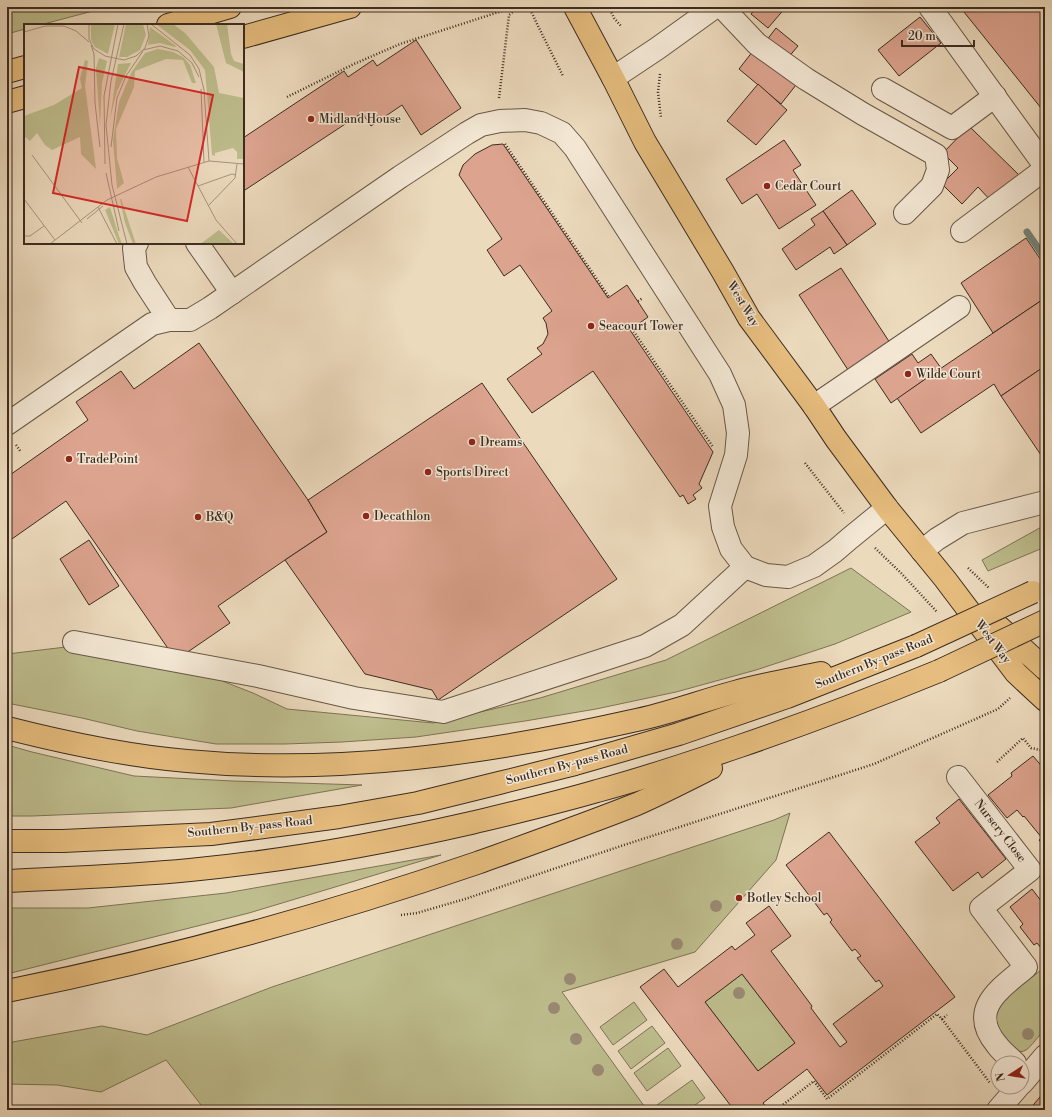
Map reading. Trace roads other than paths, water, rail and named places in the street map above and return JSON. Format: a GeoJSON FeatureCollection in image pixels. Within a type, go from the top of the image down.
{"type":"FeatureCollection","features":[{"type":"Feature","properties":{"kind":"main road"},"geometry":{"type":"LineString","coordinates":[[171,24],[230,7]]}},
{"type":"Feature","properties":{"kind":"main road"},"geometry":{"type":"LineString","coordinates":[[244,37],[350,7]]}},
{"type":"Feature","properties":{"kind":"main road","name":"West Way"},"geometry":{"type":"LineString","coordinates":[[575,7],[645,142],[749,318],[887,508],[945,579],[1016,673],[1045,700]]}},
{"type":"Feature","properties":{"kind":"main road"},"geometry":{"type":"LineString","coordinates":[[7,72],[24,67]]}},
{"type":"Feature","properties":{"kind":"main road"},"geometry":{"type":"LineString","coordinates":[[7,102],[24,97]]}},
{"type":"Feature","properties":{"kind":"main road","name":"West Way"},"geometry":{"type":"LineString","coordinates":[[945,579],[1045,668]]}},
{"type":"Feature","properties":{"kind":"main road","name":"Southern By-pass Road"},"geometry":{"type":"LineString","coordinates":[[7,841],[63,841],[211,834],[339,817],[418,803],[507,782],[679,734],[787,698],[916,646],[1039,589]]}},
{"type":"Feature","properties":{"kind":"main road"},"geometry":{"type":"LineString","coordinates":[[7,881],[192,870],[275,859],[421,834],[520,811],[599,791],[685,765],[802,725],[889,692],[1045,621]]}},
{"type":"Feature","properties":{"kind":"main road"},"geometry":{"type":"LineString","coordinates":[[7,728],[63,742],[126,753],[186,761],[292,766],[394,761],[464,753],[576,734],[677,710],[736,691],[885,659]]}},
{"type":"Feature","properties":{"kind":"main road"},"geometry":{"type":"LineString","coordinates":[[7,991],[204,946],[416,884],[570,830],[639,803],[802,725]]}},
{"type":"Feature","properties":{"kind":"street"},"geometry":{"type":"LineString","coordinates":[[613,78],[715,7]]}},
{"type":"Feature","properties":{"kind":"street"},"geometry":{"type":"LineString","coordinates":[[722,7],[757,44],[806,79],[863,114],[936,155],[938,170],[932,186],[905,212]]}},
{"type":"Feature","properties":{"kind":"street"},"geometry":{"type":"LineString","coordinates":[[930,7],[1045,166]]}},
{"type":"Feature","properties":{"kind":"street"},"geometry":{"type":"LineString","coordinates":[[883,89],[952,128],[995,96]]}},
{"type":"Feature","properties":{"kind":"street"},"geometry":{"type":"LineString","coordinates":[[7,424],[152,324],[169,320],[190,320],[210,308],[400,177],[467,133],[481,125],[500,121],[525,120],[541,123],[562,133],[575,148],[720,374],[728,390],[734,405],[738,433],[736,456],[720,506],[723,527],[731,548],[745,568],[766,575],[788,577],[814,566],[835,551],[887,508]]}},
{"type":"Feature","properties":{"kind":"street"},"geometry":{"type":"LineString","coordinates":[[962,231],[1045,169]]}},
{"type":"Feature","properties":{"kind":"street"},"geometry":{"type":"LineString","coordinates":[[136,244],[134,248],[136,267],[169,320]]}},
{"type":"Feature","properties":{"kind":"street"},"geometry":{"type":"LineString","coordinates":[[198,244],[232,293]]}},
{"type":"Feature","properties":{"kind":"street"},"geometry":{"type":"LineString","coordinates":[[814,406],[959,307]]}},
{"type":"Feature","properties":{"kind":"street"},"geometry":{"type":"LineString","coordinates":[[922,551],[937,539],[963,523],[1045,502]]}},
{"type":"Feature","properties":{"kind":"street"},"geometry":{"type":"LineString","coordinates":[[74,642],[258,676],[354,698],[443,712],[645,646],[682,625],[745,568]]}},
{"type":"Feature","properties":{"kind":"street","name":"Nursery Close"},"geometry":{"type":"LineString","coordinates":[[958,777],[1030,870],[981,908],[1026,967],[990,1000],[986,1010],[986,1022],[989,1033],[1002,1055]]}},
{"type":"Feature","properties":{"kind":"street"},"geometry":{"type":"LineString","coordinates":[[1030,1070],[1045,1056]]}},
{"type":"Feature","properties":{"kind":"waterway"},"geometry":{"type":"LineString","coordinates":[[1027,232],[1045,258]]}},
{"type":"Feature","properties":{"kind":"place","name":"Midland House"},"geometry":{"type":"Point","coordinates":[311,119]}},
{"type":"Feature","properties":{"kind":"place","name":"Cedar Court"},"geometry":{"type":"Point","coordinates":[767,186]}},
{"type":"Feature","properties":{"kind":"place","name":"Seacourt Tower"},"geometry":{"type":"Point","coordinates":[591,326]}},
{"type":"Feature","properties":{"kind":"place","name":"Wilde Court"},"geometry":{"type":"Point","coordinates":[908,374]}},
{"type":"Feature","properties":{"kind":"place","name":"Dreams"},"geometry":{"type":"Point","coordinates":[472,442]}},
{"type":"Feature","properties":{"kind":"place","name":"TradePoint"},"geometry":{"type":"Point","coordinates":[69,459]}},
{"type":"Feature","properties":{"kind":"place","name":"Sports Direct"},"geometry":{"type":"Point","coordinates":[428,472]}},
{"type":"Feature","properties":{"kind":"place","name":"Decathlon"},"geometry":{"type":"Point","coordinates":[366,516]}},
{"type":"Feature","properties":{"kind":"place","name":"B&Q"},"geometry":{"type":"Point","coordinates":[198,517]}},
{"type":"Feature","properties":{"kind":"place","name":"Botley School"},"geometry":{"type":"Point","coordinates":[739,898]}}]}
